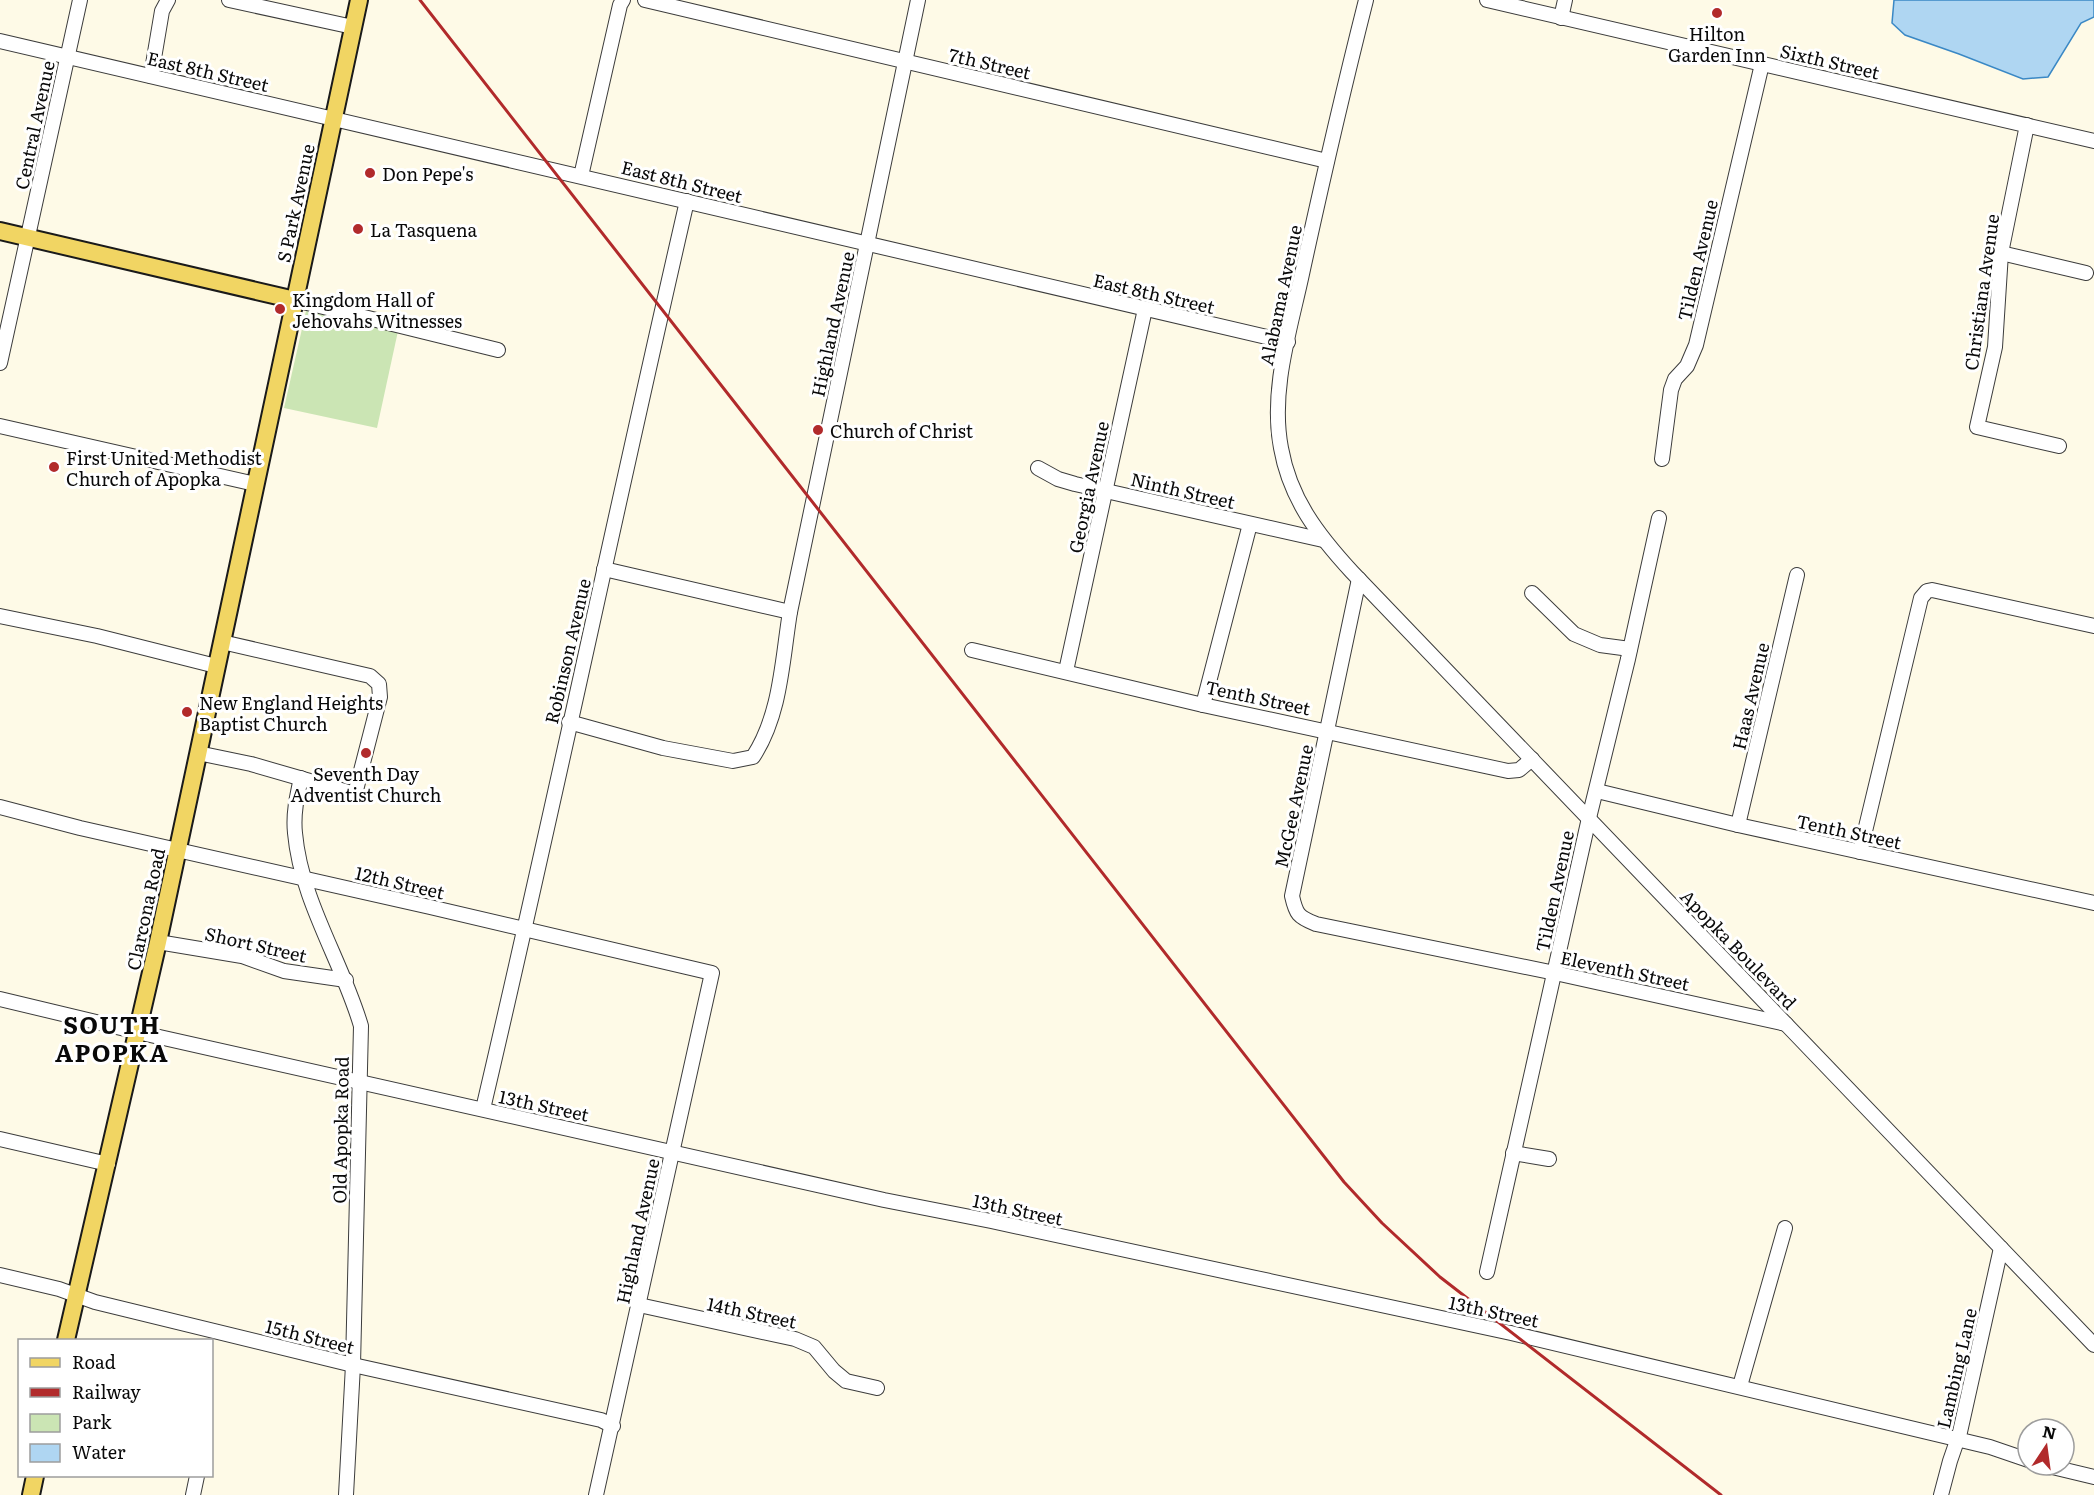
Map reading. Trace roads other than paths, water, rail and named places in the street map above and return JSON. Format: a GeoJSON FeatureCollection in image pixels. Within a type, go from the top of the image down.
{"type":"FeatureCollection","features":[{"type":"Feature","properties":{"kind":"main road","name":"S Park Avenue"},"geometry":{"type":"LineString","coordinates":[[255,484],[359,0]]}},
{"type":"Feature","properties":{"kind":"main road"},"geometry":{"type":"LineString","coordinates":[[0,231],[295,300]]}},
{"type":"Feature","properties":{"kind":"main road","name":"Clarcona Road"},"geometry":{"type":"LineString","coordinates":[[66,1339],[158,942],[255,484]]}},
{"type":"Feature","properties":{"kind":"main road"},"geometry":{"type":"LineString","coordinates":[[31,1495],[36,1477]]}},
{"type":"Feature","properties":{"kind":"street","name":"Central Avenue"},"geometry":{"type":"LineString","coordinates":[[0,363],[80,0]]}},
{"type":"Feature","properties":{"kind":"street"},"geometry":{"type":"LineString","coordinates":[[151,76],[162,11],[168,0]]}},
{"type":"Feature","properties":{"kind":"street"},"geometry":{"type":"LineString","coordinates":[[229,0],[353,27]]}},
{"type":"Feature","properties":{"kind":"street"},"geometry":{"type":"LineString","coordinates":[[581,176],[623,0]]}},
{"type":"Feature","properties":{"kind":"street","name":"7th Street"},"geometry":{"type":"LineString","coordinates":[[645,0],[1327,161]]}},
{"type":"Feature","properties":{"kind":"street","name":"Highland Avenue"},"geometry":{"type":"LineString","coordinates":[[569,722],[663,748],[733,761],[753,757],[764,741],[776,707],[790,612],[918,0]]}},
{"type":"Feature","properties":{"kind":"street","name":"Alabama Avenue"},"geometry":{"type":"LineString","coordinates":[[1359,579],[1323,540],[1296,496],[1281,449],[1278,406],[1288,342],[1327,161],[1366,0]]}},
{"type":"Feature","properties":{"kind":"street","name":"Sixth Street"},"geometry":{"type":"LineString","coordinates":[[1487,0],[2094,141]]}},
{"type":"Feature","properties":{"kind":"street"},"geometry":{"type":"LineString","coordinates":[[1561,18],[1565,0]]}},
{"type":"Feature","properties":{"kind":"street","name":"East 8th Street"},"geometry":{"type":"LineString","coordinates":[[0,40],[1288,342]]}},
{"type":"Feature","properties":{"kind":"street","name":"Tilden Avenue"},"geometry":{"type":"LineString","coordinates":[[1662,459],[1671,390],[1675,379],[1687,366],[1696,345],[1762,64]]}},
{"type":"Feature","properties":{"kind":"street","name":"Christiana Avenue"},"geometry":{"type":"LineString","coordinates":[[2028,125],[2001,253],[1995,347],[1977,427],[2059,446]]}},
{"type":"Feature","properties":{"kind":"street","name":"Robinson Avenue"},"geometry":{"type":"LineString","coordinates":[[483,1109],[687,201]]}},
{"type":"Feature","properties":{"kind":"street"},"geometry":{"type":"LineString","coordinates":[[2001,253],[2086,273]]}},
{"type":"Feature","properties":{"kind":"street"},"geometry":{"type":"LineString","coordinates":[[295,300],[498,350]]}},
{"type":"Feature","properties":{"kind":"street","name":"Georgia Avenue"},"geometry":{"type":"LineString","coordinates":[[1066,671],[1145,309]]}},
{"type":"Feature","properties":{"kind":"street"},"geometry":{"type":"LineString","coordinates":[[0,426],[255,484]]}},
{"type":"Feature","properties":{"kind":"street","name":"Ninth Street"},"geometry":{"type":"LineString","coordinates":[[1038,468],[1058,479],[1323,540]]}},
{"type":"Feature","properties":{"kind":"street","name":"Tilden Avenue"},"geometry":{"type":"LineString","coordinates":[[1487,1272],[1659,518]]}},
{"type":"Feature","properties":{"kind":"street"},"geometry":{"type":"LineString","coordinates":[[1203,705],[1250,524]]}},
{"type":"Feature","properties":{"kind":"street"},"geometry":{"type":"LineString","coordinates":[[604,568],[790,612]]}},
{"type":"Feature","properties":{"kind":"street","name":"Haas Avenue"},"geometry":{"type":"LineString","coordinates":[[1738,825],[1797,575]]}},
{"type":"Feature","properties":{"kind":"street","name":"McGee Avenue"},"geometry":{"type":"LineString","coordinates":[[1316,924],[1303,919],[1295,912],[1292,896],[1359,579]]}},
{"type":"Feature","properties":{"kind":"street","name":"Apopka Boulevard"},"geometry":{"type":"LineString","coordinates":[[1359,579],[2094,1345]]}},
{"type":"Feature","properties":{"kind":"street"},"geometry":{"type":"LineString","coordinates":[[1860,852],[1921,598],[1928,591],[1932,590],[2094,626]]}},
{"type":"Feature","properties":{"kind":"street"},"geometry":{"type":"LineString","coordinates":[[1532,593],[1574,634],[1600,645],[1630,649]]}},
{"type":"Feature","properties":{"kind":"street"},"geometry":{"type":"LineString","coordinates":[[0,616],[97,636],[216,666]]}},
{"type":"Feature","properties":{"kind":"street"},"geometry":{"type":"LineString","coordinates":[[198,753],[301,778],[355,794],[380,697],[379,684],[370,676],[222,642]]}},
{"type":"Feature","properties":{"kind":"street","name":"Tenth Street"},"geometry":{"type":"LineString","coordinates":[[972,650],[1203,705],[1513,772],[1519,771],[1532,759]]}},
{"type":"Feature","properties":{"kind":"street","name":"Old Apopka Road"},"geometry":{"type":"LineString","coordinates":[[301,778],[295,807],[295,832],[303,878],[346,980],[361,1026],[353,1365],[346,1495]]}},
{"type":"Feature","properties":{"kind":"street","name":"Tenth Street"},"geometry":{"type":"LineString","coordinates":[[1597,791],[1738,825],[2094,903]]}},
{"type":"Feature","properties":{"kind":"street","name":"12th Street"},"geometry":{"type":"LineString","coordinates":[[0,807],[80,828],[712,973]]}},
{"type":"Feature","properties":{"kind":"street","name":"Eleventh Street"},"geometry":{"type":"LineString","coordinates":[[1316,924],[1555,973],[1786,1024]]}},
{"type":"Feature","properties":{"kind":"street","name":"Short Street"},"geometry":{"type":"LineString","coordinates":[[158,942],[242,956],[284,971],[346,980]]}},
{"type":"Feature","properties":{"kind":"street","name":"Highland Avenue"},"geometry":{"type":"LineString","coordinates":[[596,1495],[712,973]]}},
{"type":"Feature","properties":{"kind":"street","name":"13th Street"},"geometry":{"type":"LineString","coordinates":[[0,999],[884,1200],[1502,1331],[1740,1386],[1990,1447],[2016,1456]]}},
{"type":"Feature","properties":{"kind":"street"},"geometry":{"type":"LineString","coordinates":[[0,1139],[108,1164]]}},
{"type":"Feature","properties":{"kind":"street"},"geometry":{"type":"LineString","coordinates":[[1513,1153],[1549,1159]]}},
{"type":"Feature","properties":{"kind":"street"},"geometry":{"type":"LineString","coordinates":[[1740,1386],[1785,1228]]}},
{"type":"Feature","properties":{"kind":"street","name":"Lambing Lane"},"geometry":{"type":"LineString","coordinates":[[1941,1495],[1958,1439],[2001,1248]]}},
{"type":"Feature","properties":{"kind":"street","name":"15th Street"},"geometry":{"type":"LineString","coordinates":[[0,1275],[59,1289],[95,1302],[353,1365],[601,1420],[613,1426]]}},
{"type":"Feature","properties":{"kind":"street","name":"14th Street"},"geometry":{"type":"LineString","coordinates":[[639,1305],[795,1339],[814,1347],[834,1371],[846,1381],[877,1388]]}},
{"type":"Feature","properties":{"kind":"street"},"geometry":{"type":"LineString","coordinates":[[2076,1473],[2094,1478]]}},
{"type":"Feature","properties":{"kind":"street"},"geometry":{"type":"LineString","coordinates":[[193,1495],[197,1477]]}},
{"type":"Feature","properties":{"kind":"water"},"geometry":{"type":"Polygon","coordinates":[[[1894,0],[2094,0],[2094,17],[2081,23],[2048,77],[2023,79],[1905,35],[1892,23],[1894,0]]]}},
{"type":"Feature","properties":{"kind":"railway"},"geometry":{"type":"LineString","coordinates":[[420,0],[1344,1182],[1382,1223],[1440,1277],[1721,1495]]}},
{"type":"Feature","properties":{"kind":"place","name":"Hilton Garden Inn"},"geometry":{"type":"Point","coordinates":[1717,13]}},
{"type":"Feature","properties":{"kind":"place","name":"Don Pepe's"},"geometry":{"type":"Point","coordinates":[370,173]}},
{"type":"Feature","properties":{"kind":"place","name":"La Tasquena"},"geometry":{"type":"Point","coordinates":[358,229]}},
{"type":"Feature","properties":{"kind":"place","name":"Kingdom Hall of Jehovahs Witnesses"},"geometry":{"type":"Point","coordinates":[280,309]}},
{"type":"Feature","properties":{"kind":"place","name":"Church of Christ"},"geometry":{"type":"Point","coordinates":[818,430]}},
{"type":"Feature","properties":{"kind":"place","name":"First United Methodist Church of Apopka"},"geometry":{"type":"Point","coordinates":[54,467]}},
{"type":"Feature","properties":{"kind":"place","name":"New England Heights Baptist Church"},"geometry":{"type":"Point","coordinates":[187,712]}},
{"type":"Feature","properties":{"kind":"place","name":"Seventh Day Adventist Church"},"geometry":{"type":"Point","coordinates":[366,753]}},
{"type":"Feature","properties":{"kind":"district","name":"SOUTH APOPKA"},"geometry":{"type":"Point","coordinates":[112,1037]}}]}
